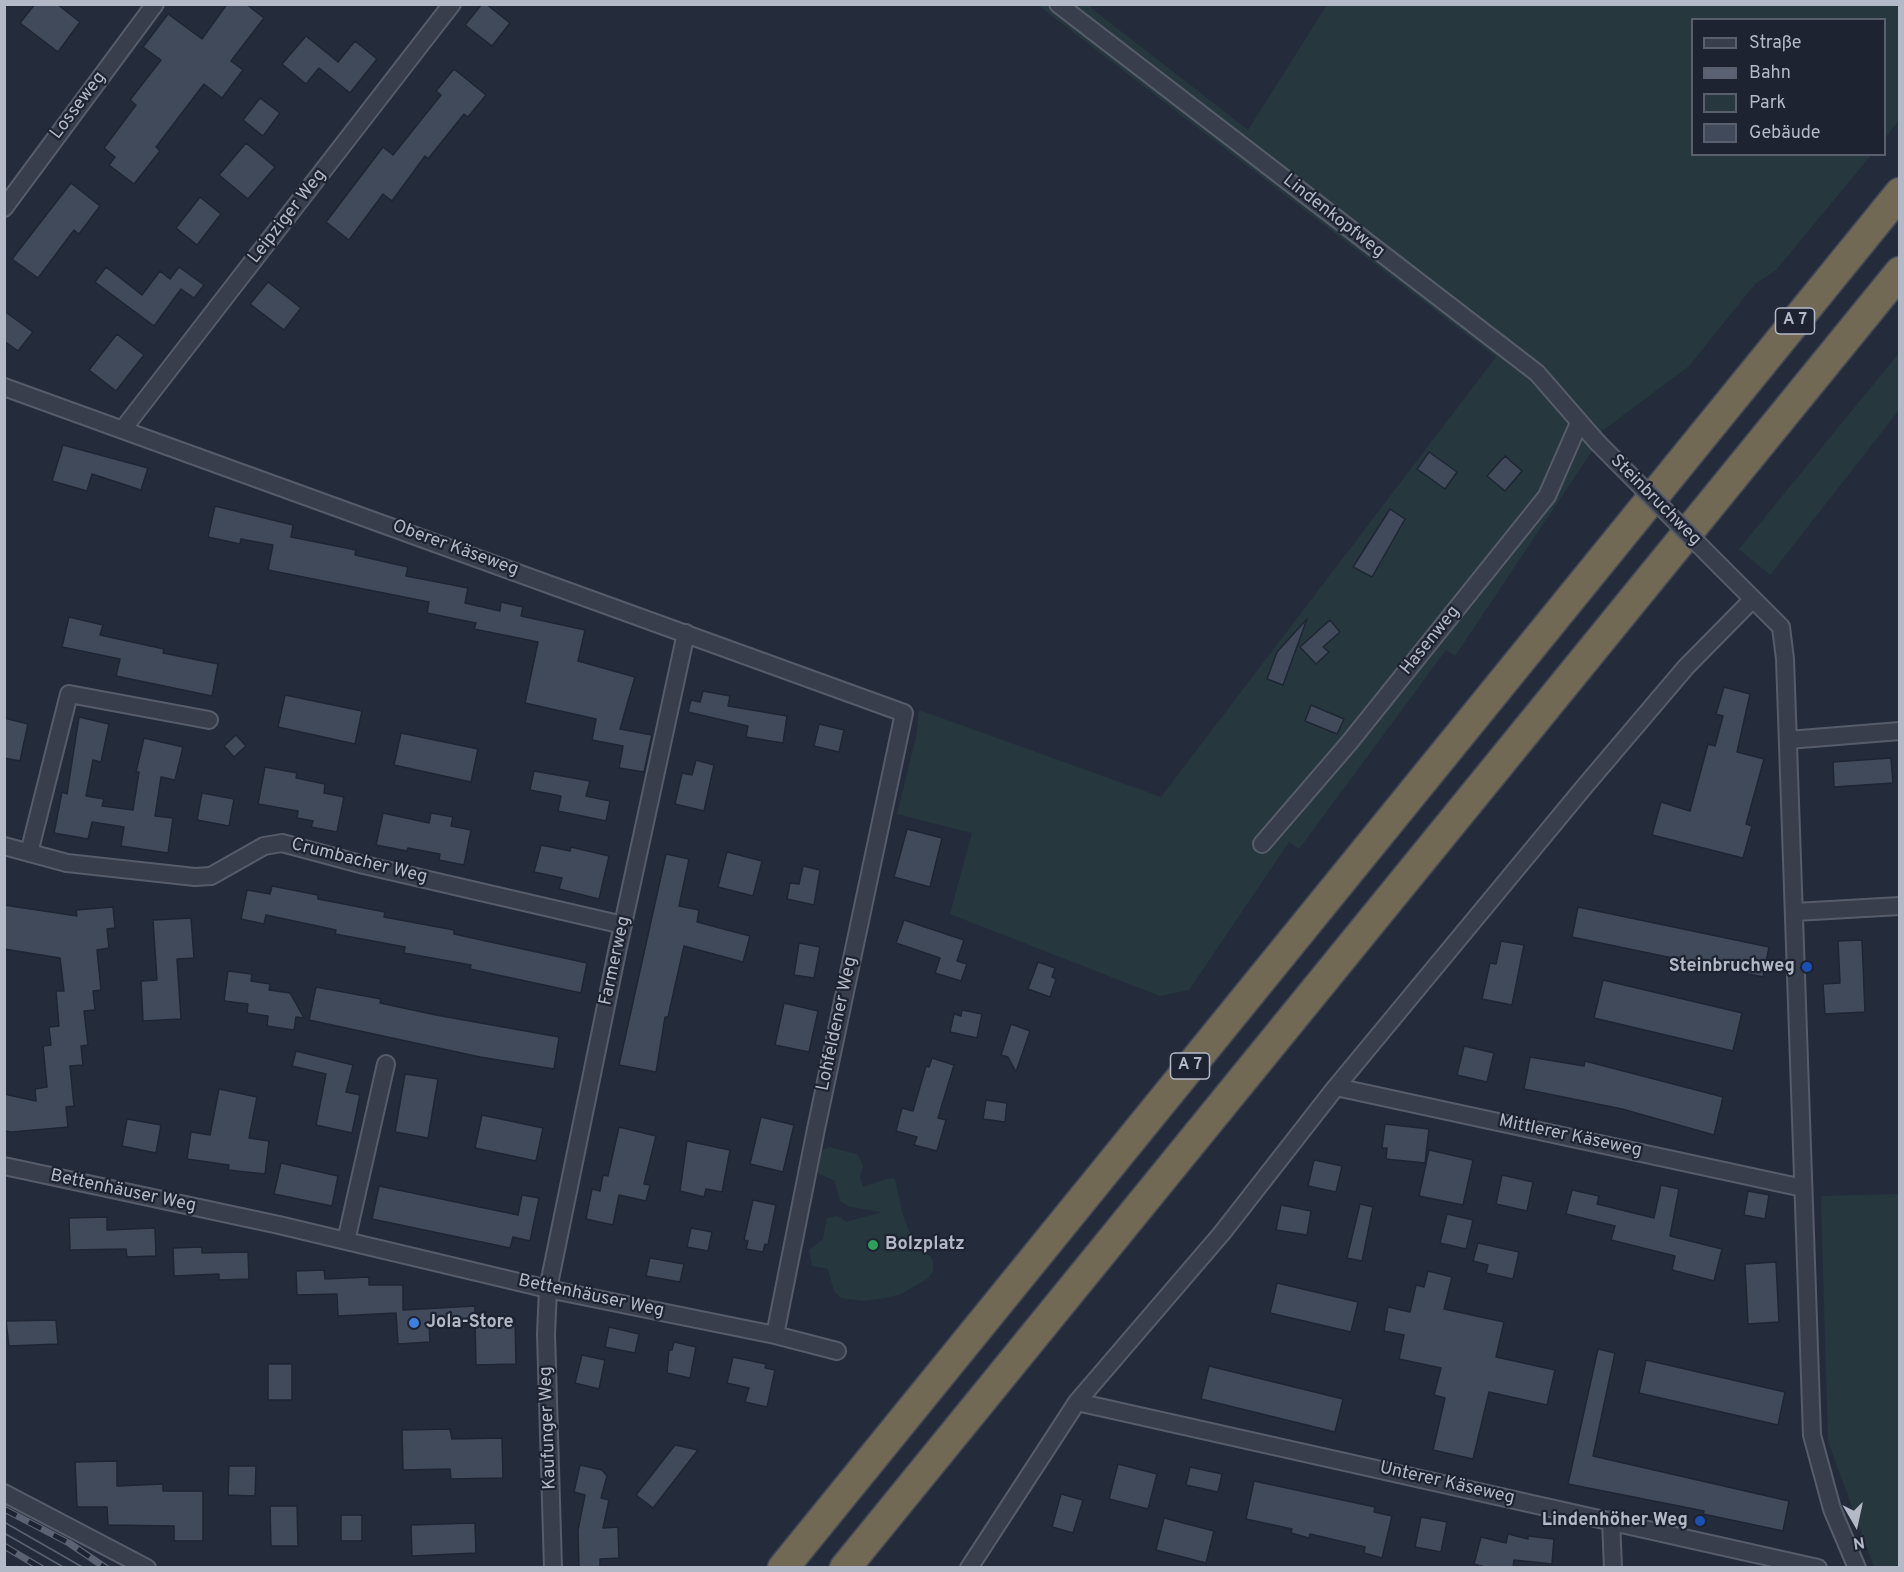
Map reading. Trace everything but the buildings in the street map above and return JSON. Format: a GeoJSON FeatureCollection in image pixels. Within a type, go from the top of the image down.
{"type":"FeatureCollection","features":[{"type":"Feature","properties":{"kind":"highway","name":"A 7"},"geometry":{"type":"LineString","coordinates":[[783,1568],[1899,193]]}},
{"type":"Feature","properties":{"kind":"highway","name":"A 7"},"geometry":{"type":"LineString","coordinates":[[845,1568],[1899,272]]}},
{"type":"Feature","properties":{"kind":"street","name":"Losseweg"},"geometry":{"type":"LineString","coordinates":[[4,208],[155,4]]}},
{"type":"Feature","properties":{"kind":"street","name":"Leipziger Weg"},"geometry":{"type":"LineString","coordinates":[[123,429],[452,4]]}},
{"type":"Feature","properties":{"kind":"street","name":"Lindenkopfweg"},"geometry":{"type":"LineString","coordinates":[[1058,4],[1537,373],[1597,441]]}},
{"type":"Feature","properties":{"kind":"street","name":"Oberer Käseweg"},"geometry":{"type":"LineString","coordinates":[[4,387],[904,712]]}},
{"type":"Feature","properties":{"kind":"street","name":"Hasenweg"},"geometry":{"type":"LineString","coordinates":[[1262,844],[1349,743],[1547,496],[1579,423]]}},
{"type":"Feature","properties":{"kind":"street","name":"Steinbruchweg"},"geometry":{"type":"LineString","coordinates":[[1597,441],[1781,627],[1785,659],[1795,912],[1812,1435],[1832,1509],[1857,1568]]}},
{"type":"Feature","properties":{"kind":"street"},"geometry":{"type":"LineString","coordinates":[[969,1568],[1077,1402],[1222,1233],[1336,1087],[1686,667],[1753,599]]}},
{"type":"Feature","properties":{"kind":"street","name":"Farmerweg"},"geometry":{"type":"LineString","coordinates":[[549,1289],[623,925],[686,633]]}},
{"type":"Feature","properties":{"kind":"street"},"geometry":{"type":"LineString","coordinates":[[29,853],[69,694],[208,720]]}},
{"type":"Feature","properties":{"kind":"street","name":"Lohfeldener Weg"},"geometry":{"type":"LineString","coordinates":[[775,1335],[904,712]]}},
{"type":"Feature","properties":{"kind":"street"},"geometry":{"type":"LineString","coordinates":[[1788,740],[1899,731]]}},
{"type":"Feature","properties":{"kind":"street","name":"Crumbacher Weg"},"geometry":{"type":"LineString","coordinates":[[4,846],[78,865],[211,876],[264,846],[282,843],[364,865],[623,925]]}},
{"type":"Feature","properties":{"kind":"street"},"geometry":{"type":"LineString","coordinates":[[1795,912],[1899,906]]}},
{"type":"Feature","properties":{"kind":"street"},"geometry":{"type":"LineString","coordinates":[[346,1241],[386,1064]]}},
{"type":"Feature","properties":{"kind":"street","name":"Mittlerer Käseweg"},"geometry":{"type":"LineString","coordinates":[[1336,1087],[1803,1188]]}},
{"type":"Feature","properties":{"kind":"street","name":"Bettenhäuser Weg"},"geometry":{"type":"LineString","coordinates":[[4,1166],[346,1241],[549,1289],[775,1335],[837,1351]]}},
{"type":"Feature","properties":{"kind":"street","name":"Kaufunger Weg"},"geometry":{"type":"LineString","coordinates":[[549,1289],[546,1334],[553,1568]]}},
{"type":"Feature","properties":{"kind":"street","name":"Unterer Käseweg"},"geometry":{"type":"LineString","coordinates":[[1077,1402],[1818,1568]]}},
{"type":"Feature","properties":{"kind":"street"},"geometry":{"type":"LineString","coordinates":[[4,1493],[147,1568]]}},
{"type":"Feature","properties":{"kind":"street"},"geometry":{"type":"LineString","coordinates":[[1611,1520],[1613,1568]]}},
{"type":"Feature","properties":{"kind":"green space"},"geometry":{"type":"Polygon","coordinates":[[[1038,5],[1092,5],[1091,8],[1248,130],[1327,5],[1899,5],[1899,120],[1886,137],[1886,18],[1691,18],[1691,156],[1870,156],[1776,270],[1755,284],[1689,366],[1602,431],[1592,451],[1455,656],[1446,650],[1299,849],[1289,842],[1189,990],[1160,996],[950,914],[972,833],[897,814],[917,733],[919,710],[1161,797],[1496,357],[1038,5]]]}},
{"type":"Feature","properties":{"kind":"green space"},"geometry":{"type":"Polygon","coordinates":[[[1899,353],[1899,410],[1770,575],[1739,549],[1899,353]]]}},
{"type":"Feature","properties":{"kind":"green space"},"geometry":{"type":"Polygon","coordinates":[[[830,1147],[858,1155],[863,1166],[860,1177],[863,1187],[890,1178],[895,1179],[902,1212],[912,1239],[920,1251],[930,1256],[933,1261],[933,1272],[927,1279],[901,1294],[863,1301],[841,1298],[834,1291],[828,1269],[812,1266],[809,1250],[823,1239],[827,1218],[838,1216],[846,1222],[882,1212],[850,1207],[840,1201],[835,1181],[818,1173],[816,1162],[820,1151],[830,1147]]]}},
{"type":"Feature","properties":{"kind":"green space"},"geometry":{"type":"Polygon","coordinates":[[[1899,1194],[1899,1567],[1874,1567],[1828,1441],[1821,1196],[1899,1194]]]}},
{"type":"Feature","properties":{"kind":"tram line"},"geometry":{"type":"LineString","coordinates":[[4,1522],[84,1568]]}},
{"type":"Feature","properties":{"kind":"tram line"},"geometry":{"type":"LineString","coordinates":[[4,1533],[65,1568]]}},
{"type":"Feature","properties":{"kind":"railway"},"geometry":{"type":"LineString","coordinates":[[4,1509],[69,1543],[106,1568]]}},
{"type":"Feature","properties":{"kind":"railway"},"geometry":{"type":"LineString","coordinates":[[4,1546],[41,1568]]}},
{"type":"Feature","properties":{"kind":"place","name":"Steinbruchweg"},"geometry":{"type":"Point","coordinates":[1807,967]}},
{"type":"Feature","properties":{"kind":"place","name":"Bolzplatz"},"geometry":{"type":"Point","coordinates":[873,1245]}},
{"type":"Feature","properties":{"kind":"place","name":"Jola-Store"},"geometry":{"type":"Point","coordinates":[414,1323]}},
{"type":"Feature","properties":{"kind":"place","name":"Lindenhöher Weg"},"geometry":{"type":"Point","coordinates":[1700,1521]}}]}
